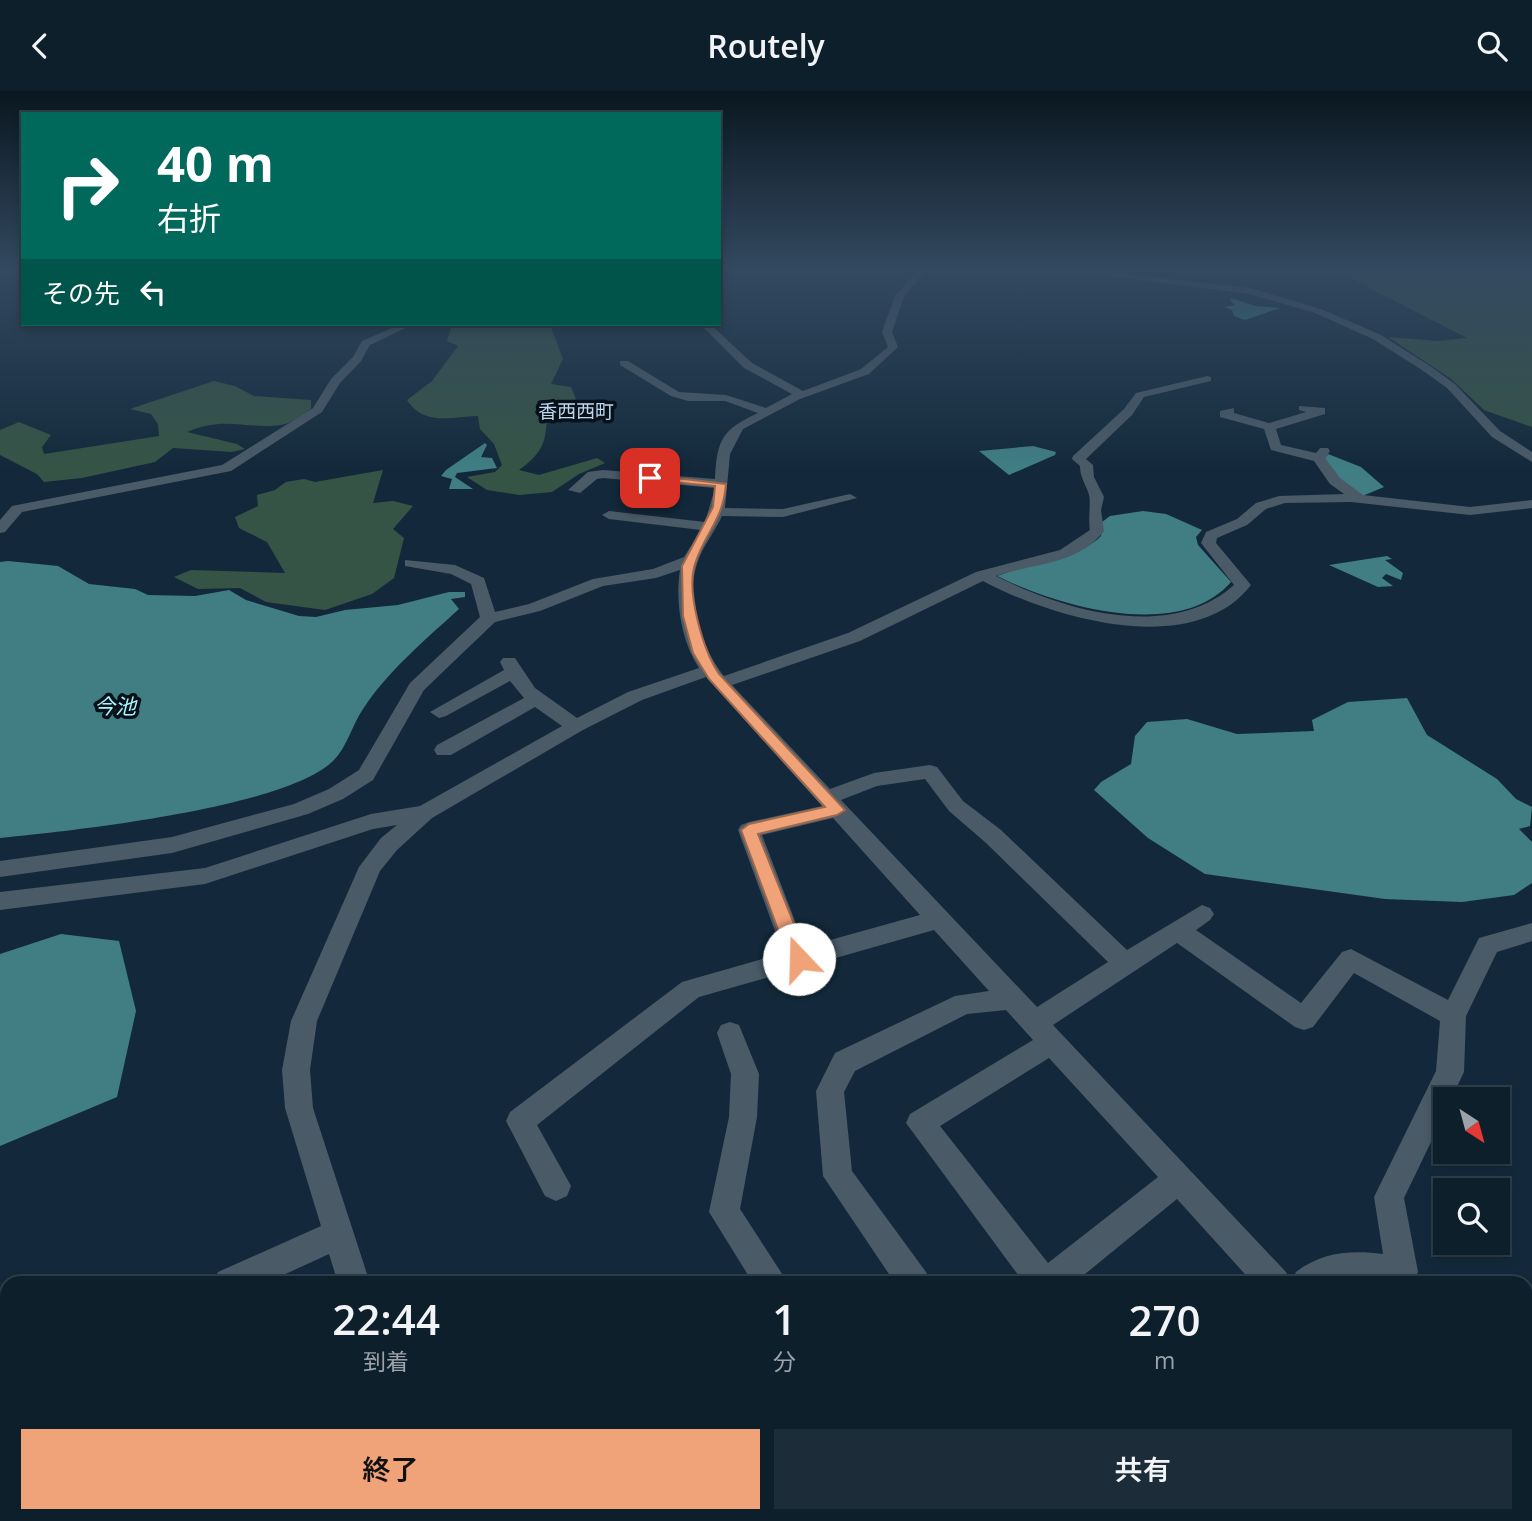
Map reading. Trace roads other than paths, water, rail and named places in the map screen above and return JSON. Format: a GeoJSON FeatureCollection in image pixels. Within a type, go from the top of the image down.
{"type":"FeatureCollection","features":[{"type":"Feature","properties":{"kind":"street"},"geometry":{"type":"LineString","coordinates":[[0,529],[17,509],[226,468],[318,410],[335,381],[352,364],[366,343],[380,337]]}},
{"type":"Feature","properties":{"kind":"street"},"geometry":{"type":"LineString","coordinates":[[717,337],[743,364],[758,375],[801,394]]}},
{"type":"Feature","properties":{"kind":"street"},"geometry":{"type":"LineString","coordinates":[[889,337],[893,347],[881,362],[856,377],[801,394],[741,424],[727,441],[721,484],[712,520],[688,566],[690,616],[699,653],[715,677],[1269,1276]]}},
{"type":"Feature","properties":{"kind":"street"},"geometry":{"type":"LineString","coordinates":[[1376,337],[1451,386],[1496,434],[1532,459]]}},
{"type":"Feature","properties":{"kind":"street"},"geometry":{"type":"LineString","coordinates":[[624,363],[675,394],[688,398],[726,398],[766,412]]}},
{"type":"Feature","properties":{"kind":"street"},"geometry":{"type":"LineString","coordinates":[[352,1276],[299,1108],[296,1070],[304,1021],[370,867],[389,844],[425,813],[576,726],[635,696],[795,661],[898,618],[982,575],[1023,563],[1046,560],[1090,540],[1097,531],[1094,510],[1097,497],[1087,477],[1086,465],[1077,459],[1128,412],[1140,395],[1207,379]]}},
{"type":"Feature","properties":{"kind":"street"},"geometry":{"type":"LineString","coordinates":[[1230,411],[1224,414],[1269,427],[1321,411],[1303,408]]}},
{"type":"Feature","properties":{"kind":"street"},"geometry":{"type":"LineString","coordinates":[[1269,427],[1275,447],[1322,455],[1335,481],[1359,499]]}},
{"type":"Feature","properties":{"kind":"street"},"geometry":{"type":"LineString","coordinates":[[575,490],[593,475],[603,474],[721,484]]}},
{"type":"Feature","properties":{"kind":"street"},"geometry":{"type":"LineString","coordinates":[[609,515],[712,520],[783,513],[850,498]]}},
{"type":"Feature","properties":{"kind":"street"},"geometry":{"type":"LineString","coordinates":[[982,575],[1032,599],[1058,607],[1126,620],[1165,622],[1201,613],[1235,595],[1243,585],[1208,543],[1211,535],[1242,522],[1261,506],[1284,499],[1359,499],[1470,511],[1532,503]]}},
{"type":"Feature","properties":{"kind":"street"},"geometry":{"type":"LineString","coordinates":[[0,869],[172,845],[301,809],[336,794],[366,775],[416,687],[489,618],[534,608],[600,583],[656,573],[691,560]]}},
{"type":"Feature","properties":{"kind":"street"},"geometry":{"type":"LineString","coordinates":[[410,563],[455,570],[478,581],[489,618]]}},
{"type":"Feature","properties":{"kind":"street"},"geometry":{"type":"LineString","coordinates":[[439,712],[511,667],[516,680],[534,700],[576,726]]}},
{"type":"Feature","properties":{"kind":"street"},"geometry":{"type":"LineString","coordinates":[[444,750],[534,700]]}},
{"type":"Feature","properties":{"kind":"street"},"geometry":{"type":"LineString","coordinates":[[799,959],[749,830],[832,804],[874,780],[930,772],[956,806],[993,837],[1125,963]]}},
{"type":"Feature","properties":{"kind":"street"},"geometry":{"type":"LineString","coordinates":[[0,901],[205,876],[371,822],[425,813]]}},
{"type":"Feature","properties":{"kind":"street"},"geometry":{"type":"LineString","coordinates":[[1040,1276],[920,1123],[1043,1032],[1125,963],[1202,914]]}},
{"type":"Feature","properties":{"kind":"street"},"geometry":{"type":"LineString","coordinates":[[556,1185],[520,1121],[691,989],[939,919]]}},
{"type":"Feature","properties":{"kind":"street"},"geometry":{"type":"LineString","coordinates":[[1177,930],[1304,1019],[1352,959],[1454,1016]]}},
{"type":"Feature","properties":{"kind":"street"},"geometry":{"type":"LineString","coordinates":[[1314,1276],[1350,1267],[1402,1272],[1389,1197],[1450,1072],[1454,1016],[1488,945],[1532,932]]}},
{"type":"Feature","properties":{"kind":"street"},"geometry":{"type":"LineString","coordinates":[[910,1276],[838,1176],[830,1091],[845,1062],[964,1004],[1012,999]]}},
{"type":"Feature","properties":{"kind":"street"},"geometry":{"type":"LineString","coordinates":[[730,1033],[745,1074],[745,1085],[743,1117],[724,1212],[767,1276]]}},
{"type":"Feature","properties":{"kind":"street"},"geometry":{"type":"LineString","coordinates":[[1055,1276],[1179,1179]]}},
{"type":"Feature","properties":{"kind":"street"},"geometry":{"type":"LineString","coordinates":[[245,1276],[340,1233]]}},
{"type":"Feature","properties":{"kind":"water"},"geometry":{"type":"Polygon","coordinates":[[[485,443],[487,445],[481,457],[492,458],[497,468],[457,473],[455,477],[473,489],[449,489],[452,479],[441,476],[485,443]]]}},
{"type":"Feature","properties":{"kind":"water"},"geometry":{"type":"Polygon","coordinates":[[[1033,446],[1056,452],[1055,455],[1009,475],[979,451],[1033,446]]]}},
{"type":"Feature","properties":{"kind":"water"},"geometry":{"type":"Polygon","coordinates":[[[1328,454],[1361,467],[1384,487],[1360,497],[1337,480],[1323,460],[1328,454]]]}},
{"type":"Feature","properties":{"kind":"water"},"geometry":{"type":"Polygon","coordinates":[[[1143,511],[1166,514],[1202,530],[1196,537],[1198,545],[1231,582],[1209,600],[1181,611],[1150,614],[1117,613],[1084,607],[1052,598],[997,576],[1067,556],[1101,536],[1102,522],[1110,516],[1143,511]]]}},
{"type":"Feature","properties":{"kind":"water"},"geometry":{"type":"Polygon","coordinates":[[[1387,556],[1392,559],[1385,560],[1403,573],[1401,580],[1386,574],[1382,578],[1393,586],[1378,587],[1329,565],[1387,556]]]}},
{"type":"Feature","properties":{"kind":"water","name":"今池"},"geometry":{"type":"Polygon","coordinates":[[[0,562],[58,566],[89,584],[135,589],[148,595],[195,596],[229,590],[246,600],[299,616],[316,617],[345,610],[398,605],[449,592],[465,592],[465,597],[451,599],[459,609],[408,656],[373,695],[339,755],[309,777],[227,804],[125,823],[0,838],[0,562]]]}},
{"type":"Feature","properties":{"kind":"water"},"geometry":{"type":"Polygon","coordinates":[[[1407,698],[1427,735],[1497,779],[1516,799],[1532,807],[1530,826],[1519,829],[1532,842],[1532,883],[1514,895],[1462,902],[1385,899],[1205,874],[1148,838],[1094,790],[1101,782],[1131,764],[1135,736],[1147,722],[1187,719],[1237,734],[1314,731],[1312,720],[1348,702],[1407,698]]]}},
{"type":"Feature","properties":{"kind":"water"},"geometry":{"type":"Polygon","coordinates":[[[61,934],[119,941],[136,1011],[117,1097],[0,1146],[0,954],[61,934]]]}},
{"type":"Feature","properties":{"kind":"district","name":"香西西町"},"geometry":{"type":"Point","coordinates":[576,411]}}]}
